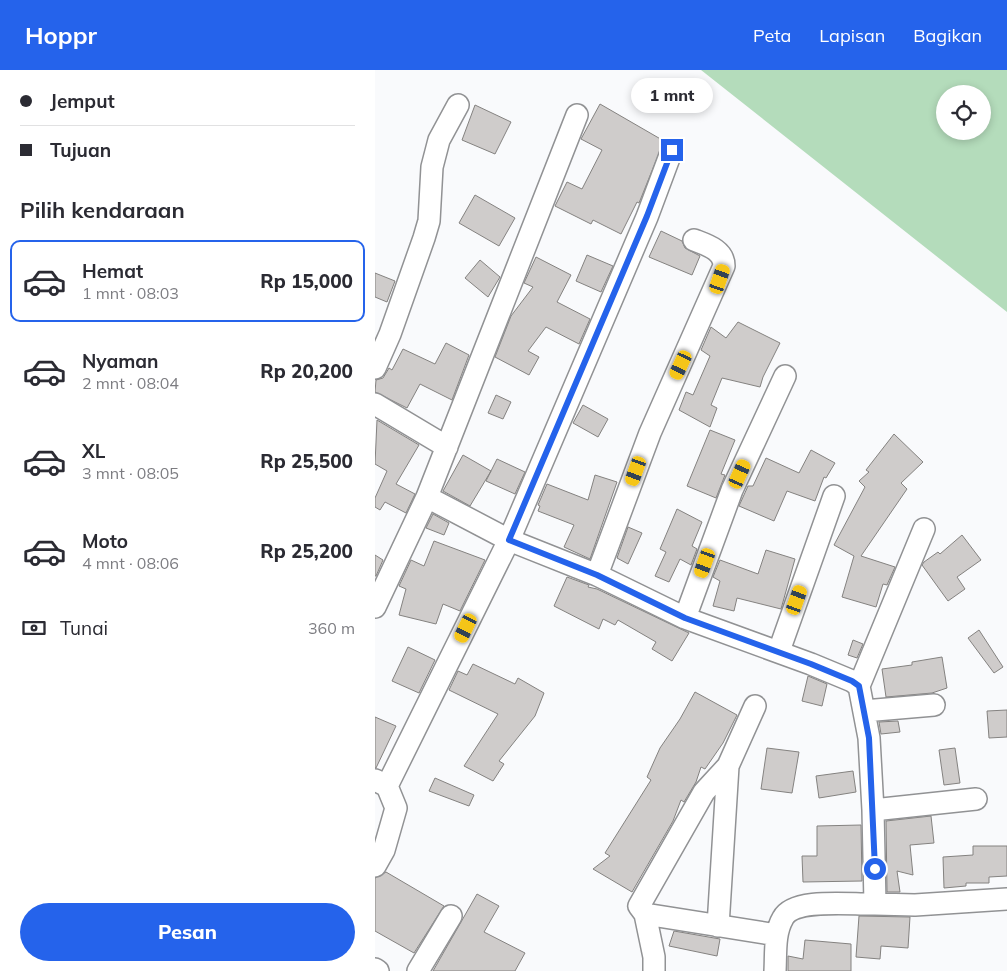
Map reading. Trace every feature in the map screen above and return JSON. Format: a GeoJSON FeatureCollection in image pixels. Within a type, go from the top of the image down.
{"type":"FeatureCollection","features":[{"type":"Feature","properties":{"kind":"street"},"geometry":{"type":"LineString","coordinates":[[375,368],[390,334],[424,238],[429,221],[432,167],[439,140],[457,105]]}},
{"type":"Feature","properties":{"kind":"street"},"geometry":{"type":"LineString","coordinates":[[375,607],[427,497],[577,114]]}},
{"type":"Feature","properties":{"kind":"street"},"geometry":{"type":"LineString","coordinates":[[375,866],[384,850],[396,808],[381,783],[509,540],[643,225],[672,150]]}},
{"type":"Feature","properties":{"kind":"street"},"geometry":{"type":"LineString","coordinates":[[597,575],[650,433],[724,266],[720,254],[711,247],[695,240]]}},
{"type":"Feature","properties":{"kind":"street"},"geometry":{"type":"LineString","coordinates":[[685,618],[732,490],[785,376]]}},
{"type":"Feature","properties":{"kind":"street"},"geometry":{"type":"LineString","coordinates":[[375,404],[447,447]]}},
{"type":"Feature","properties":{"kind":"street"},"geometry":{"type":"LineString","coordinates":[[779,651],[834,496]]}},
{"type":"Feature","properties":{"kind":"street"},"geometry":{"type":"LineString","coordinates":[[427,497],[509,540],[597,575],[685,618],[779,651],[852,681],[859,686]]}},
{"type":"Feature","properties":{"kind":"street"},"geometry":{"type":"LineString","coordinates":[[875,904],[869,738],[859,686],[924,529]]}},
{"type":"Feature","properties":{"kind":"street"},"geometry":{"type":"LineString","coordinates":[[864,712],[934,705]]}},
{"type":"Feature","properties":{"kind":"street"},"geometry":{"type":"LineString","coordinates":[[654,971],[654,958],[645,914],[641,910],[640,903],[704,792],[728,766],[755,706]]}},
{"type":"Feature","properties":{"kind":"street"},"geometry":{"type":"LineString","coordinates":[[718,926],[728,766]]}},
{"type":"Feature","properties":{"kind":"street"},"geometry":{"type":"LineString","coordinates":[[873,810],[976,799]]}},
{"type":"Feature","properties":{"kind":"street"},"geometry":{"type":"LineString","coordinates":[[775,971],[777,935],[783,918],[787,912],[800,906],[915,905],[1007,899]]}},
{"type":"Feature","properties":{"kind":"street"},"geometry":{"type":"LineString","coordinates":[[645,914],[777,935]]}},
{"type":"Feature","properties":{"kind":"street"},"geometry":{"type":"LineString","coordinates":[[418,971],[451,916]]}},
{"type":"Feature","properties":{"kind":"green space"},"geometry":{"type":"Polygon","coordinates":[[[701,70],[1007,70],[1007,312],[701,70]]]}},
{"type":"Feature","properties":{"kind":"building"},"geometry":{"type":"Polygon","coordinates":[[[600,104],[664,141],[639,203],[637,202],[621,234],[593,220],[591,224],[555,206],[567,182],[582,189],[602,150],[581,139],[600,104]]]}},
{"type":"Feature","properties":{"kind":"building"},"geometry":{"type":"Polygon","coordinates":[[[475,105],[511,122],[495,154],[462,140],[475,105]]]}},
{"type":"Feature","properties":{"kind":"building"},"geometry":{"type":"Polygon","coordinates":[[[475,195],[515,218],[499,246],[459,223],[475,195]]]}},
{"type":"Feature","properties":{"kind":"building"},"geometry":{"type":"Polygon","coordinates":[[[661,231],[682,241],[685,248],[700,256],[692,275],[649,257],[661,231]]]}},
{"type":"Feature","properties":{"kind":"building"},"geometry":{"type":"Polygon","coordinates":[[[587,255],[613,266],[601,292],[576,281],[587,255]]]}},
{"type":"Feature","properties":{"kind":"building"},"geometry":{"type":"Polygon","coordinates":[[[536,257],[571,275],[557,302],[590,319],[579,344],[546,327],[528,351],[539,357],[529,375],[495,357],[511,316],[533,287],[524,283],[536,257]]]}},
{"type":"Feature","properties":{"kind":"building"},"geometry":{"type":"Polygon","coordinates":[[[480,260],[500,277],[488,297],[465,278],[480,260]]]}},
{"type":"Feature","properties":{"kind":"building"},"geometry":{"type":"Polygon","coordinates":[[[375,273],[395,281],[387,302],[375,297],[375,273]]]}},
{"type":"Feature","properties":{"kind":"building"},"geometry":{"type":"Polygon","coordinates":[[[738,322],[780,343],[760,387],[722,378],[711,405],[717,408],[710,427],[679,410],[686,392],[693,395],[710,356],[701,350],[711,327],[726,338],[738,322]]]}},
{"type":"Feature","properties":{"kind":"building"},"geometry":{"type":"Polygon","coordinates":[[[446,343],[469,355],[452,400],[420,384],[407,408],[375,392],[376,380],[383,378],[389,368],[392,370],[403,349],[435,364],[446,343]]]}},
{"type":"Feature","properties":{"kind":"building"},"geometry":{"type":"Polygon","coordinates":[[[496,395],[511,402],[503,419],[488,413],[496,395]]]}},
{"type":"Feature","properties":{"kind":"building"},"geometry":{"type":"Polygon","coordinates":[[[583,405],[608,419],[598,437],[573,423],[583,405]]]}},
{"type":"Feature","properties":{"kind":"building"},"geometry":{"type":"Polygon","coordinates":[[[377,420],[419,445],[396,484],[415,494],[406,513],[385,502],[380,510],[375,507],[375,498],[387,471],[375,464],[377,420]]]}},
{"type":"Feature","properties":{"kind":"building"},"geometry":{"type":"Polygon","coordinates":[[[710,430],[735,440],[721,474],[725,475],[716,498],[687,486],[710,430]]]}},
{"type":"Feature","properties":{"kind":"building"},"geometry":{"type":"Polygon","coordinates":[[[894,434],[923,462],[901,483],[907,489],[861,556],[895,567],[887,585],[883,584],[876,607],[842,597],[854,556],[834,545],[865,487],[859,481],[869,472],[866,470],[894,434]]]}},
{"type":"Feature","properties":{"kind":"building"},"geometry":{"type":"Polygon","coordinates":[[[811,450],[835,463],[826,478],[824,477],[815,501],[787,491],[774,521],[739,506],[748,486],[753,486],[766,458],[799,473],[811,450]]]}},
{"type":"Feature","properties":{"kind":"building"},"geometry":{"type":"Polygon","coordinates":[[[463,455],[491,471],[470,506],[443,491],[463,455]]]}},
{"type":"Feature","properties":{"kind":"building"},"geometry":{"type":"Polygon","coordinates":[[[497,459],[525,472],[515,494],[486,481],[497,459]]]}},
{"type":"Feature","properties":{"kind":"building"},"geometry":{"type":"Polygon","coordinates":[[[595,475],[617,482],[590,559],[564,547],[574,525],[538,511],[540,506],[538,505],[547,484],[588,500],[595,475]]]}},
{"type":"Feature","properties":{"kind":"building"},"geometry":{"type":"Polygon","coordinates":[[[677,509],[702,522],[692,546],[697,549],[691,565],[680,559],[669,582],[655,576],[666,552],[660,549],[677,509]]]}},
{"type":"Feature","properties":{"kind":"building"},"geometry":{"type":"Polygon","coordinates":[[[433,514],[449,523],[444,535],[426,528],[433,514]]]}},
{"type":"Feature","properties":{"kind":"building"},"geometry":{"type":"Polygon","coordinates":[[[628,527],[642,533],[628,564],[617,558],[628,527]]]}},
{"type":"Feature","properties":{"kind":"building"},"geometry":{"type":"Polygon","coordinates":[[[962,535],[981,560],[957,577],[965,589],[948,601],[922,565],[938,552],[940,554],[962,535]]]}},
{"type":"Feature","properties":{"kind":"building"},"geometry":{"type":"Polygon","coordinates":[[[434,541],[485,560],[460,611],[443,604],[436,624],[399,615],[406,589],[399,586],[411,560],[424,566],[434,541]]]}},
{"type":"Feature","properties":{"kind":"building"},"geometry":{"type":"Polygon","coordinates":[[[766,550],[795,559],[781,609],[737,598],[734,611],[713,606],[720,581],[713,577],[720,560],[758,574],[766,550]]]}},
{"type":"Feature","properties":{"kind":"building"},"geometry":{"type":"Polygon","coordinates":[[[375,555],[383,560],[376,576],[375,576],[375,555]]]}},
{"type":"Feature","properties":{"kind":"building"},"geometry":{"type":"Polygon","coordinates":[[[567,577],[589,585],[588,587],[597,589],[689,633],[672,661],[652,649],[656,642],[618,620],[615,625],[603,619],[599,629],[554,606],[567,577]]]}},
{"type":"Feature","properties":{"kind":"building"},"geometry":{"type":"Polygon","coordinates":[[[979,630],[1003,667],[994,673],[968,638],[979,630]]]}},
{"type":"Feature","properties":{"kind":"building"},"geometry":{"type":"Polygon","coordinates":[[[853,640],[863,644],[857,658],[848,655],[853,640]]]}},
{"type":"Feature","properties":{"kind":"building"},"geometry":{"type":"Polygon","coordinates":[[[408,647],[435,660],[419,693],[392,681],[408,647]]]}},
{"type":"Feature","properties":{"kind":"building"},"geometry":{"type":"Polygon","coordinates":[[[942,657],[947,688],[932,693],[886,697],[882,669],[912,665],[912,662],[942,657]]]}},
{"type":"Feature","properties":{"kind":"building"},"geometry":{"type":"Polygon","coordinates":[[[473,664],[515,684],[518,678],[544,693],[535,716],[499,761],[504,764],[493,781],[464,766],[498,714],[449,690],[458,671],[467,675],[473,664]]]}},
{"type":"Feature","properties":{"kind":"building"},"geometry":{"type":"Polygon","coordinates":[[[808,676],[827,684],[822,706],[802,701],[808,676]]]}},
{"type":"Feature","properties":{"kind":"building"},"geometry":{"type":"Polygon","coordinates":[[[695,692],[737,715],[723,743],[705,769],[701,767],[696,782],[684,802],[681,800],[673,821],[632,892],[593,869],[610,856],[605,853],[651,780],[647,777],[660,748],[680,719],[695,692]]]}},
{"type":"Feature","properties":{"kind":"building"},"geometry":{"type":"Polygon","coordinates":[[[1007,710],[1007,737],[989,738],[987,711],[1007,710]]]}},
{"type":"Feature","properties":{"kind":"building"},"geometry":{"type":"Polygon","coordinates":[[[375,717],[396,726],[376,768],[375,768],[375,717]]]}},
{"type":"Feature","properties":{"kind":"building"},"geometry":{"type":"Polygon","coordinates":[[[898,721],[900,732],[881,734],[879,722],[898,721]]]}},
{"type":"Feature","properties":{"kind":"building"},"geometry":{"type":"Polygon","coordinates":[[[767,748],[799,752],[792,793],[761,789],[767,748]]]}},
{"type":"Feature","properties":{"kind":"building"},"geometry":{"type":"Polygon","coordinates":[[[955,748],[960,783],[944,785],[939,750],[955,748]]]}},
{"type":"Feature","properties":{"kind":"building"},"geometry":{"type":"Polygon","coordinates":[[[853,771],[856,792],[819,798],[816,776],[853,771]]]}},
{"type":"Feature","properties":{"kind":"building"},"geometry":{"type":"Polygon","coordinates":[[[435,778],[474,795],[469,806],[429,791],[435,778]]]}},
{"type":"Feature","properties":{"kind":"building"},"geometry":{"type":"Polygon","coordinates":[[[931,816],[934,843],[910,845],[913,875],[897,871],[900,892],[887,892],[886,821],[931,816]]]}},
{"type":"Feature","properties":{"kind":"building"},"geometry":{"type":"Polygon","coordinates":[[[861,825],[862,881],[803,882],[802,856],[817,856],[817,826],[861,825]]]}},
{"type":"Feature","properties":{"kind":"building"},"geometry":{"type":"Polygon","coordinates":[[[973,846],[1007,846],[1007,876],[989,877],[989,883],[966,883],[966,886],[944,888],[943,857],[973,855],[973,846]]]}},
{"type":"Feature","properties":{"kind":"building"},"geometry":{"type":"Polygon","coordinates":[[[386,872],[444,906],[414,953],[375,931],[375,878],[386,872]]]}},
{"type":"Feature","properties":{"kind":"building"},"geometry":{"type":"Polygon","coordinates":[[[477,894],[499,906],[484,932],[525,953],[515,971],[433,971],[477,894]]]}},
{"type":"Feature","properties":{"kind":"building"},"geometry":{"type":"Polygon","coordinates":[[[859,916],[910,917],[908,948],[881,946],[880,959],[856,957],[859,916]]]}},
{"type":"Feature","properties":{"kind":"building"},"geometry":{"type":"Polygon","coordinates":[[[674,931],[720,939],[717,956],[669,946],[674,931]]]}},
{"type":"Feature","properties":{"kind":"building"},"geometry":{"type":"Polygon","coordinates":[[[805,940],[851,944],[851,971],[788,971],[788,956],[803,959],[805,940]]]}},
{"type":"Feature","properties":{"kind":"route"},"geometry":{"type":"LineString","coordinates":[[672,150],[647,216],[509,540],[597,575],[685,618],[779,651],[852,681],[859,686],[869,738],[875,869]]}}]}
